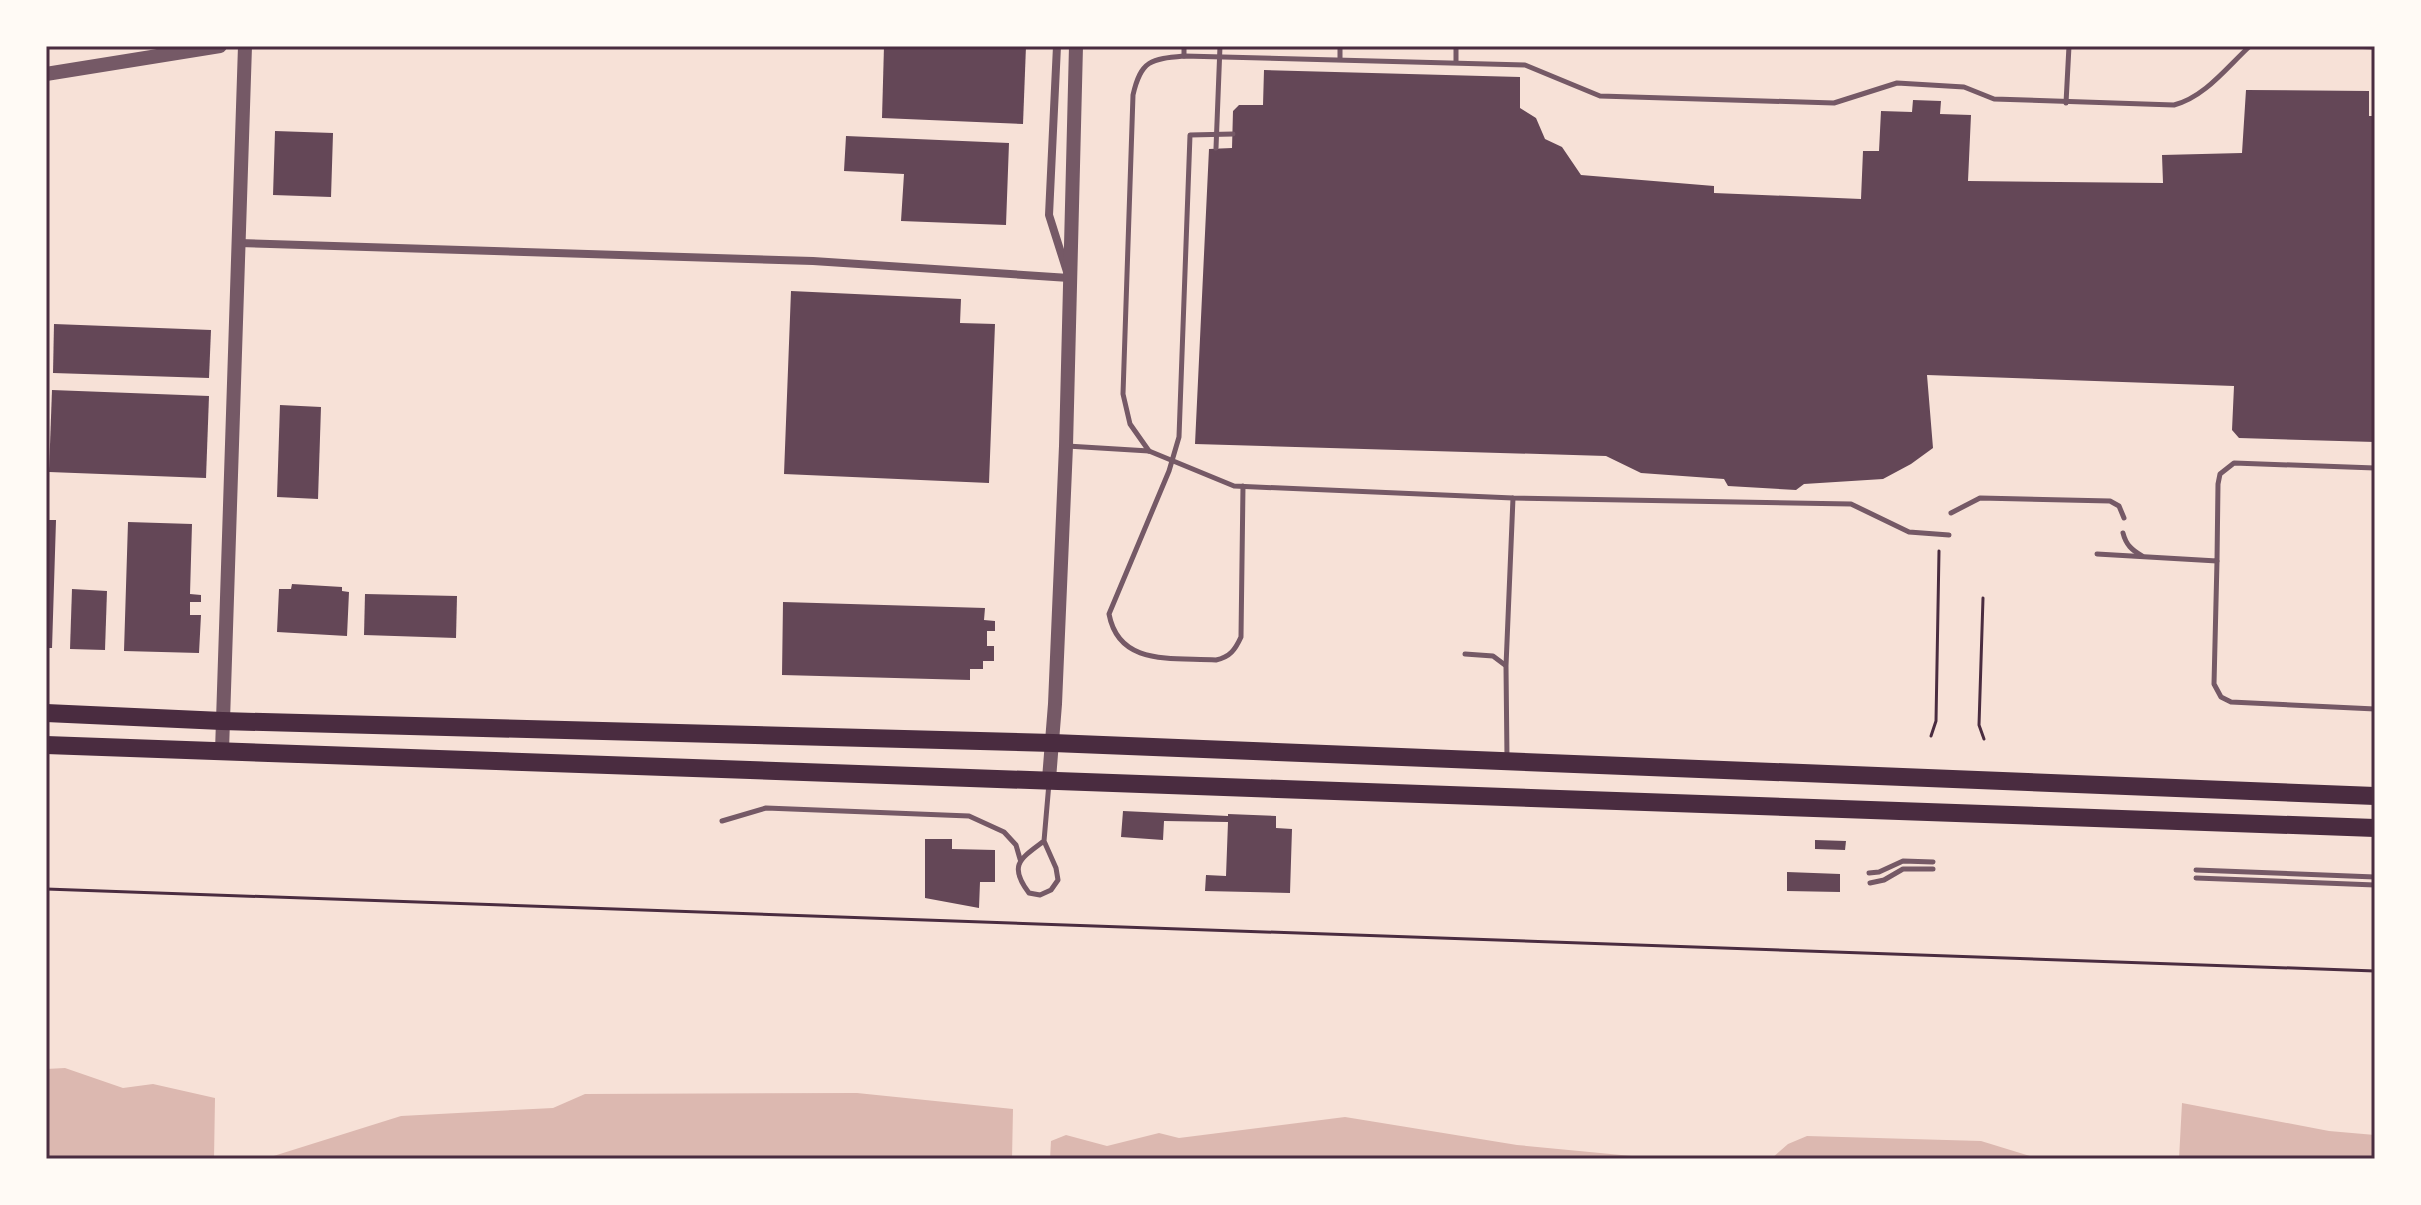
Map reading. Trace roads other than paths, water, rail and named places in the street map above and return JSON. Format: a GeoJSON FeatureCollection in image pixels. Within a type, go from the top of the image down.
{"type":"FeatureCollection","features":[{"type":"Feature","properties":{"kind":"main road"},"geometry":{"type":"LineString","coordinates":[[46,713],[222,721],[1053,743],[2375,796]]}},
{"type":"Feature","properties":{"kind":"main road"},"geometry":{"type":"LineString","coordinates":[[46,745],[2375,828]]}},
{"type":"Feature","properties":{"kind":"street"},"geometry":{"type":"LineString","coordinates":[[46,74],[220,46]]}},
{"type":"Feature","properties":{"kind":"street"},"geometry":{"type":"LineString","coordinates":[[222,751],[245,46]]}},
{"type":"Feature","properties":{"kind":"street"},"geometry":{"type":"LineString","coordinates":[[1057,46],[1049,215],[1069,278]]}},
{"type":"Feature","properties":{"kind":"street"},"geometry":{"type":"LineString","coordinates":[[1049,779],[1066,446],[1076,46]]}},
{"type":"Feature","properties":{"kind":"street"},"geometry":{"type":"LineString","coordinates":[[239,243],[813,261],[1069,278]]}},
{"type":"Feature","properties":{"kind":"lane"},"geometry":{"type":"LineString","coordinates":[[1184,46],[1184,56]]}},
{"type":"Feature","properties":{"kind":"lane"},"geometry":{"type":"LineString","coordinates":[[1216,148],[1220,46]]}},
{"type":"Feature","properties":{"kind":"lane"},"geometry":{"type":"LineString","coordinates":[[1340,46],[1340,59]]}},
{"type":"Feature","properties":{"kind":"lane"},"geometry":{"type":"LineString","coordinates":[[1456,46],[1456,61]]}},
{"type":"Feature","properties":{"kind":"lane"},"geometry":{"type":"LineString","coordinates":[[2066,103],[2069,46]]}},
{"type":"Feature","properties":{"kind":"lane"},"geometry":{"type":"LineString","coordinates":[[1149,451],[1130,424],[1123,394],[1133,95],[1138,72],[1155,58],[1456,61],[1525,65],[1596,96],[1834,103],[1897,83],[1964,87],[1994,99],[2174,105],[2188,101],[2250,46]]}},
{"type":"Feature","properties":{"kind":"lane"},"geometry":{"type":"LineString","coordinates":[[2351,46],[2375,47]]}},
{"type":"Feature","properties":{"kind":"lane"},"geometry":{"type":"LineString","coordinates":[[1233,134],[1190,135],[1179,437],[1169,471],[1109,614],[1120,642],[1135,653],[1216,660],[1227,657],[1241,637],[1243,486]]}},
{"type":"Feature","properties":{"kind":"lane"},"geometry":{"type":"LineString","coordinates":[[1066,446],[1149,451],[1234,486],[1513,498],[1851,504],[1909,532],[1949,535]]}},
{"type":"Feature","properties":{"kind":"lane"},"geometry":{"type":"LineString","coordinates":[[2375,468],[2234,463],[2220,474],[2214,684],[2221,697],[2231,702],[2375,709]]}},
{"type":"Feature","properties":{"kind":"lane"},"geometry":{"type":"LineString","coordinates":[[1507,760],[1506,666],[1513,498]]}},
{"type":"Feature","properties":{"kind":"lane"},"geometry":{"type":"LineString","coordinates":[[1951,513],[1980,498],[2081,500],[2110,501],[2119,506],[2124,518]]}},
{"type":"Feature","properties":{"kind":"lane"},"geometry":{"type":"LineString","coordinates":[[2123,533],[2132,550],[2143,557]]}},
{"type":"Feature","properties":{"kind":"lane"},"geometry":{"type":"LineString","coordinates":[[2097,554],[2217,561]]}},
{"type":"Feature","properties":{"kind":"lane"},"geometry":{"type":"LineString","coordinates":[[1465,654],[1493,656],[1506,666]]}},
{"type":"Feature","properties":{"kind":"lane"},"geometry":{"type":"LineString","coordinates":[[722,821],[766,808],[969,816],[1004,832],[1016,845],[1020,859],[1019,877],[1029,893],[1040,895],[1051,890],[1058,880],[1044,841],[1049,779]]}},
{"type":"Feature","properties":{"kind":"lane"},"geometry":{"type":"LineString","coordinates":[[1020,859],[1044,841]]}},
{"type":"Feature","properties":{"kind":"lane"},"geometry":{"type":"LineString","coordinates":[[1869,873],[1903,861],[1933,862]]}},
{"type":"Feature","properties":{"kind":"lane"},"geometry":{"type":"LineString","coordinates":[[1870,883],[1880,882],[1903,869],[1933,869]]}},
{"type":"Feature","properties":{"kind":"lane"},"geometry":{"type":"LineString","coordinates":[[2196,870],[2375,877]]}},
{"type":"Feature","properties":{"kind":"lane"},"geometry":{"type":"LineString","coordinates":[[2196,878],[2375,885]]}}]}
